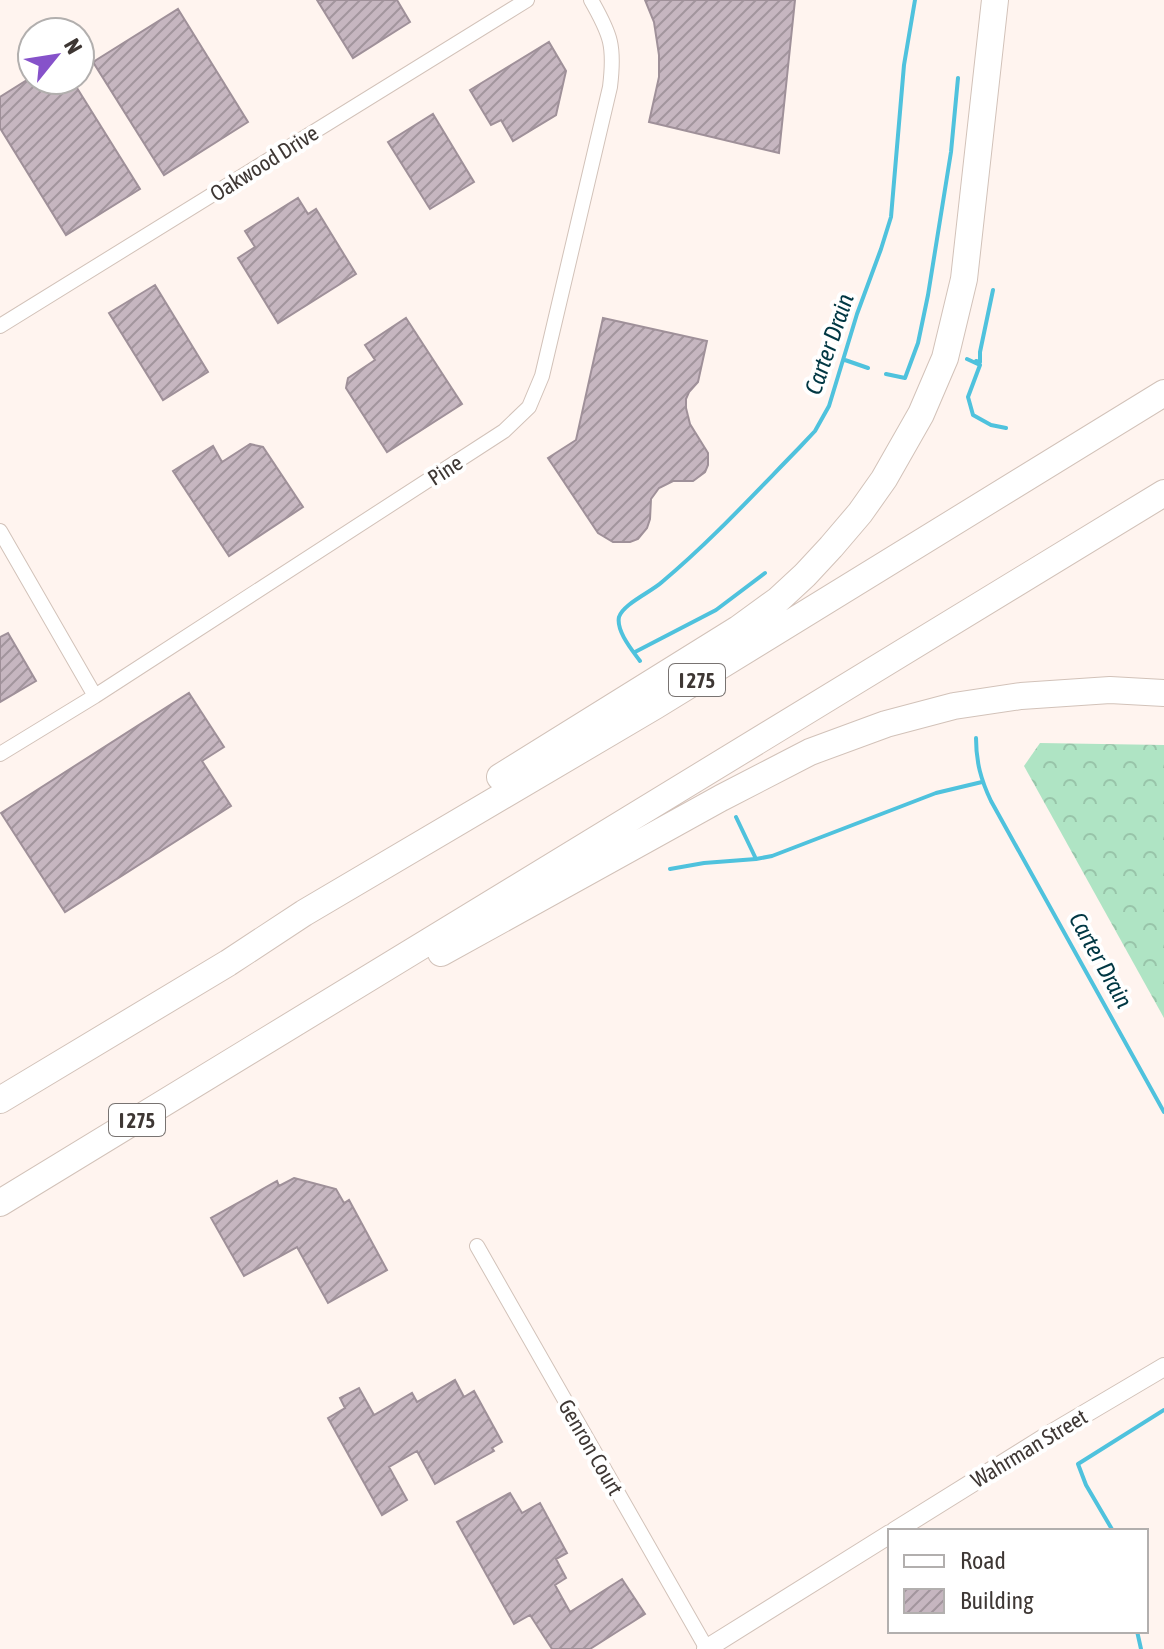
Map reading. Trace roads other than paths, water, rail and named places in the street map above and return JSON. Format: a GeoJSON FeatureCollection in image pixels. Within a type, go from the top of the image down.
{"type":"FeatureCollection","features":[{"type":"Feature","properties":{"kind":"highway"},"geometry":{"type":"LineString","coordinates":[[304,913],[369,860],[406,835],[738,629],[778,600],[805,575],[860,513],[884,479],[921,414],[945,358],[964,279],[995,0]]}},
{"type":"Feature","properties":{"kind":"highway","name":"I 275"},"geometry":{"type":"LineString","coordinates":[[0,1100],[228,963],[304,913],[655,706],[1164,393]]}},
{"type":"Feature","properties":{"kind":"highway","name":"I 275"},"geometry":{"type":"LineString","coordinates":[[0,1203],[1164,493]]}},
{"type":"Feature","properties":{"kind":"highway"},"geometry":{"type":"LineString","coordinates":[[388,968],[425,961],[810,752],[886,724],[954,706],[1021,696],[1110,690],[1164,693]]}},
{"type":"Feature","properties":{"kind":"street","name":"Oakwood Drive"},"geometry":{"type":"LineString","coordinates":[[0,326],[527,0]]}},
{"type":"Feature","properties":{"kind":"street","name":"Pine"},"geometry":{"type":"LineString","coordinates":[[0,754],[95,696],[504,431],[529,407],[542,376],[610,87],[613,65],[611,39],[591,0]]}},
{"type":"Feature","properties":{"kind":"street"},"geometry":{"type":"LineString","coordinates":[[0,531],[95,696]]}},
{"type":"Feature","properties":{"kind":"street","name":"Genron Court"},"geometry":{"type":"LineString","coordinates":[[477,1246],[706,1649]]}},
{"type":"Feature","properties":{"kind":"street","name":"Wahrman Street"},"geometry":{"type":"LineString","coordinates":[[898,1529],[1164,1367]]}},
{"type":"Feature","properties":{"kind":"street"},"geometry":{"type":"LineString","coordinates":[[706,1649],[888,1535]]}},
{"type":"Feature","properties":{"kind":"waterway","name":"Carter Drain"},"geometry":{"type":"LineString","coordinates":[[640,661],[620,628],[622,612],[662,582],[732,517],[815,431],[829,406],[891,217],[904,65],[915,0]]}},
{"type":"Feature","properties":{"kind":"waterway"},"geometry":{"type":"LineString","coordinates":[[886,374],[905,378],[918,343],[951,152],[958,78]]}},
{"type":"Feature","properties":{"kind":"waterway"},"geometry":{"type":"LineString","coordinates":[[976,361],[980,362],[993,290]]}},
{"type":"Feature","properties":{"kind":"waterway"},"geometry":{"type":"LineString","coordinates":[[967,359],[980,365],[968,397],[973,415],[991,425],[1006,428]]}},
{"type":"Feature","properties":{"kind":"waterway"},"geometry":{"type":"LineString","coordinates":[[845,360],[868,368]]}},
{"type":"Feature","properties":{"kind":"waterway"},"geometry":{"type":"LineString","coordinates":[[635,652],[716,610],[765,573]]}},
{"type":"Feature","properties":{"kind":"waterway","name":"Carter Drain"},"geometry":{"type":"LineString","coordinates":[[976,738],[980,771],[991,801],[1164,1112]]}},
{"type":"Feature","properties":{"kind":"waterway","name":"Carter Drain"},"geometry":{"type":"LineString","coordinates":[[670,869],[772,856],[936,793],[982,782]]}},
{"type":"Feature","properties":{"kind":"waterway","name":"Carter Drain"},"geometry":{"type":"LineString","coordinates":[[736,817],[756,859]]}},
{"type":"Feature","properties":{"kind":"waterway","name":"Carter Drain"},"geometry":{"type":"LineString","coordinates":[[1112,1529],[1086,1485],[1078,1464],[1164,1410]]}},
{"type":"Feature","properties":{"kind":"waterway","name":"Carter Drain"},"geometry":{"type":"LineString","coordinates":[[1137,1633],[1141,1649]]}}]}
